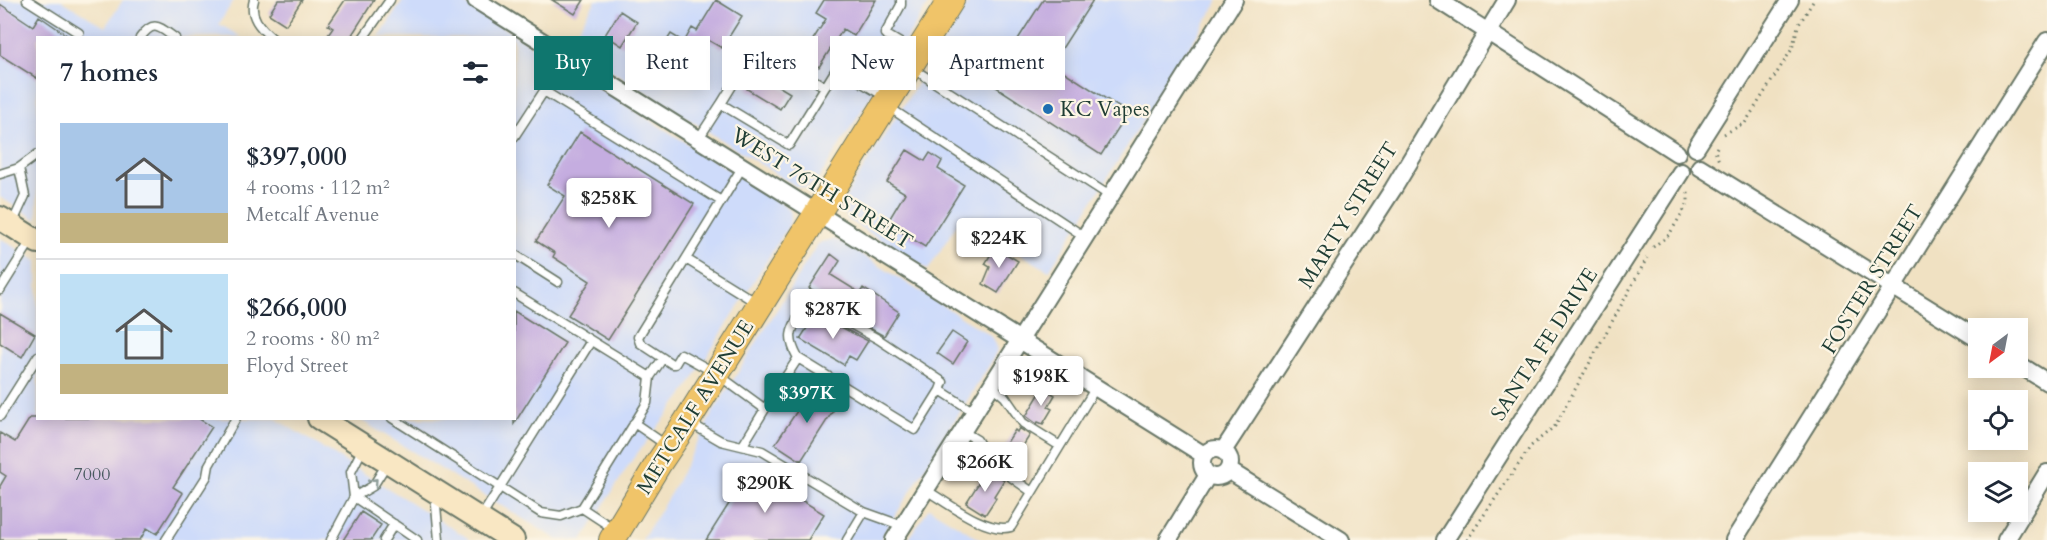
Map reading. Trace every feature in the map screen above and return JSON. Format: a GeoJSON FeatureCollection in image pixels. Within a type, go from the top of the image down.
{"type":"FeatureCollection","features":[{"type":"Feature","properties":{"kind":"main road","name":"METCALF AVENUE"},"geometry":{"type":"LineString","coordinates":[[916,57],[951,0]]}},
{"type":"Feature","properties":{"kind":"main road","name":"METCALF AVENUE"},"geometry":{"type":"LineString","coordinates":[[615,536],[895,90]]}},
{"type":"Feature","properties":{"kind":"main road"},"geometry":{"type":"LineString","coordinates":[[6,222],[35,241]]}},
{"type":"Feature","properties":{"kind":"main road"},"geometry":{"type":"LineString","coordinates":[[331,422],[388,462],[513,540]]}},
{"type":"Feature","properties":{"kind":"street","name":"WEST 76TH STREET"},"geometry":{"type":"LineString","coordinates":[[476,0],[534,36]]}},
{"type":"Feature","properties":{"kind":"street"},"geometry":{"type":"LineString","coordinates":[[898,533],[1234,0]]}},
{"type":"Feature","properties":{"kind":"street"},"geometry":{"type":"LineString","coordinates":[[1438,0],[1677,153]]}},
{"type":"Feature","properties":{"kind":"street","name":"MARTY STREET"},"geometry":{"type":"LineString","coordinates":[[1223,451],[1392,189],[1507,0]]}},
{"type":"Feature","properties":{"kind":"street"},"geometry":{"type":"LineString","coordinates":[[1696,148],[1790,0]]}},
{"type":"Feature","properties":{"kind":"street","name":"FOSTER STREET"},"geometry":{"type":"LineString","coordinates":[[1734,540],[2047,41]]}},
{"type":"Feature","properties":{"kind":"street","name":"WEST 76TH STREET"},"geometry":{"type":"LineString","coordinates":[[613,85],[1204,455]]}},
{"type":"Feature","properties":{"kind":"street"},"geometry":{"type":"LineString","coordinates":[[1704,170],[1701,153],[1696,148],[1684,147],[1677,153],[1675,162],[1681,172],[1692,174],[1704,170],[1968,333]]}},
{"type":"Feature","properties":{"kind":"street","name":"SANTA FE DRIVE"},"geometry":{"type":"LineString","coordinates":[[1445,540],[1681,172]]}},
{"type":"Feature","properties":{"kind":"street"},"geometry":{"type":"LineString","coordinates":[[2028,370],[2047,382]]}},
{"type":"Feature","properties":{"kind":"street"},"geometry":{"type":"LineString","coordinates":[[1214,448],[1223,451],[1230,462],[1228,470],[1220,476],[1208,475],[1202,465],[1204,455],[1214,448]]}},
{"type":"Feature","properties":{"kind":"street"},"geometry":{"type":"LineString","coordinates":[[1228,470],[1341,540]]}},
{"type":"Feature","properties":{"kind":"street"},"geometry":{"type":"LineString","coordinates":[[2006,540],[2047,473]]}},
{"type":"Feature","properties":{"kind":"street"},"geometry":{"type":"LineString","coordinates":[[1168,540],[1208,475]]}},
{"type":"Feature","properties":{"kind":"lane"},"geometry":{"type":"LineString","coordinates":[[27,0],[79,33]]}},
{"type":"Feature","properties":{"kind":"lane"},"geometry":{"type":"LineString","coordinates":[[254,0],[252,6],[257,23],[270,36]]}},
{"type":"Feature","properties":{"kind":"lane"},"geometry":{"type":"LineString","coordinates":[[364,36],[390,0]]}},
{"type":"Feature","properties":{"kind":"lane"},"geometry":{"type":"LineString","coordinates":[[887,36],[885,34],[901,2]]}},
{"type":"Feature","properties":{"kind":"lane"},"geometry":{"type":"LineString","coordinates":[[141,36],[148,27],[153,26],[159,27],[172,36]]}},
{"type":"Feature","properties":{"kind":"lane"},"geometry":{"type":"LineString","coordinates":[[699,138],[757,45],[825,87]]}},
{"type":"Feature","properties":{"kind":"lane"},"geometry":{"type":"LineString","coordinates":[[916,61],[1110,196]]}},
{"type":"Feature","properties":{"kind":"lane"},"geometry":{"type":"LineString","coordinates":[[721,105],[789,145],[837,68],[1084,237]]}},
{"type":"Feature","properties":{"kind":"lane"},"geometry":{"type":"LineString","coordinates":[[516,134],[544,91],[721,201]]}},
{"type":"Feature","properties":{"kind":"lane"},"geometry":{"type":"LineString","coordinates":[[0,174],[20,168],[36,156]]}},
{"type":"Feature","properties":{"kind":"lane"},"geometry":{"type":"LineString","coordinates":[[743,166],[638,337],[640,343],[672,364],[675,364],[681,354],[717,374],[765,409]]}},
{"type":"Feature","properties":{"kind":"lane"},"geometry":{"type":"LineString","coordinates":[[6,222],[25,195],[20,168]]}},
{"type":"Feature","properties":{"kind":"lane"},"geometry":{"type":"LineString","coordinates":[[0,290],[35,241]]}},
{"type":"Feature","properties":{"kind":"lane"},"geometry":{"type":"LineString","coordinates":[[516,255],[558,282]]}},
{"type":"Feature","properties":{"kind":"lane"},"geometry":{"type":"LineString","coordinates":[[686,259],[760,305]]}},
{"type":"Feature","properties":{"kind":"lane"},"geometry":{"type":"LineString","coordinates":[[516,294],[650,378]]}},
{"type":"Feature","properties":{"kind":"lane"},"geometry":{"type":"LineString","coordinates":[[814,306],[878,339],[943,382],[915,430],[798,358],[792,346],[790,331],[802,310],[814,306]]}},
{"type":"Feature","properties":{"kind":"lane"},"geometry":{"type":"LineString","coordinates":[[480,519],[591,341]]}},
{"type":"Feature","properties":{"kind":"lane"},"geometry":{"type":"LineString","coordinates":[[395,420],[541,513],[561,516],[582,508],[647,403],[650,378],[663,358]]}},
{"type":"Feature","properties":{"kind":"lane"},"geometry":{"type":"LineString","coordinates":[[743,445],[798,358]]}},
{"type":"Feature","properties":{"kind":"lane"},"geometry":{"type":"LineString","coordinates":[[0,416],[36,359]]}},
{"type":"Feature","properties":{"kind":"lane"},"geometry":{"type":"LineString","coordinates":[[991,385],[1005,397],[1023,423],[1060,446]]}},
{"type":"Feature","properties":{"kind":"lane"},"geometry":{"type":"LineString","coordinates":[[926,490],[981,523],[1004,529],[1011,527],[1096,387]]}},
{"type":"Feature","properties":{"kind":"lane"},"geometry":{"type":"LineString","coordinates":[[940,390],[974,412]]}},
{"type":"Feature","properties":{"kind":"lane"},"geometry":{"type":"LineString","coordinates":[[166,540],[207,476],[209,465],[235,420]]}},
{"type":"Feature","properties":{"kind":"lane"},"geometry":{"type":"LineString","coordinates":[[687,422],[721,441],[762,451],[898,533]]}},
{"type":"Feature","properties":{"kind":"lane"},"geometry":{"type":"LineString","coordinates":[[634,423],[669,448]]}},
{"type":"Feature","properties":{"kind":"lane"},"geometry":{"type":"LineString","coordinates":[[962,431],[977,440],[990,462],[1032,492]]}},
{"type":"Feature","properties":{"kind":"lane"},"geometry":{"type":"LineString","coordinates":[[364,446],[351,472],[354,497],[417,540]]}},
{"type":"Feature","properties":{"kind":"lane"},"geometry":{"type":"LineString","coordinates":[[331,540],[354,497],[373,486],[388,462]]}},
{"type":"Feature","properties":{"kind":"lane"},"geometry":{"type":"LineString","coordinates":[[435,491],[439,540]]}},
{"type":"Feature","properties":{"kind":"lane"},"geometry":{"type":"LineString","coordinates":[[582,508],[615,536]]}},
{"type":"Feature","properties":{"kind":"lane"},"geometry":{"type":"LineString","coordinates":[[847,540],[864,512]]}},
{"type":"Feature","properties":{"kind":"lane"},"geometry":{"type":"LineString","coordinates":[[384,540],[394,524]]}},
{"type":"Feature","properties":{"kind":"path"},"geometry":{"type":"LineString","coordinates":[[1653,247],[1670,235],[1688,203],[1688,188],[1704,170],[1719,161],[1716,151],[1718,142],[1725,133],[1745,123],[1792,49],[1798,26],[1814,0]]}},
{"type":"Feature","properties":{"kind":"path"},"geometry":{"type":"LineString","coordinates":[[1467,540],[1531,446],[1555,426],[1647,257]]}},
{"type":"Feature","properties":{"kind":"shaded area"},"geometry":{"type":"Polygon","coordinates":[[[0,0],[61,0],[105,27],[123,0],[234,0],[219,24],[239,36],[36,36],[36,219],[0,197],[0,0]]]}},
{"type":"Feature","properties":{"kind":"shaded area"},"geometry":{"type":"Polygon","coordinates":[[[403,0],[459,0],[534,47],[534,90],[602,90],[785,205],[791,213],[789,225],[685,392],[632,460],[582,540],[558,540],[361,420],[516,420],[516,36],[380,36],[403,0]]]}},
{"type":"Feature","properties":{"kind":"shaded area"},"geometry":{"type":"Polygon","coordinates":[[[596,0],[931,0],[908,36],[830,36],[830,90],[874,90],[818,180],[806,188],[795,186],[642,90],[710,90],[710,36],[625,36],[625,79],[613,72],[613,36],[574,36],[596,0]]]}},
{"type":"Feature","properties":{"kind":"shaded area"},"geometry":{"type":"Polygon","coordinates":[[[970,0],[1219,0],[1049,271],[961,218],[928,270],[847,219],[841,208],[845,198],[913,90],[916,90],[916,86],[928,67],[928,90],[1065,90],[1065,36],[947,36],[970,0]]]}},
{"type":"Feature","properties":{"kind":"shaded area"},"geometry":{"type":"Polygon","coordinates":[[[0,238],[36,260],[36,420],[278,420],[471,540],[0,540],[0,238]]]}},
{"type":"Feature","properties":{"kind":"shaded area"},"geometry":{"type":"Polygon","coordinates":[[[834,239],[988,334],[993,339],[997,350],[880,540],[642,540],[672,491],[712,414],[817,245],[834,239]]]}},
{"type":"Feature","properties":{"kind":"shaded area"},"geometry":{"type":"Polygon","coordinates":[[[929,508],[981,540],[908,540],[929,508]]]}},
{"type":"Feature","properties":{"kind":"building"},"geometry":{"type":"Polygon","coordinates":[[[278,0],[302,0],[286,25],[269,14],[278,0]]]}},
{"type":"Feature","properties":{"kind":"building"},"geometry":{"type":"Polygon","coordinates":[[[345,0],[374,0],[351,36],[327,36],[333,28],[328,25],[345,0]]]}},
{"type":"Feature","properties":{"kind":"building"},"geometry":{"type":"Polygon","coordinates":[[[552,0],[584,0],[575,14],[552,0]]]}},
{"type":"Feature","properties":{"kind":"building"},"geometry":{"type":"Polygon","coordinates":[[[716,0],[742,16],[730,36],[722,36],[722,48],[710,41],[710,36],[687,36],[692,28],[697,31],[716,0]]]}},
{"type":"Feature","properties":{"kind":"building"},"geometry":{"type":"Polygon","coordinates":[[[824,0],[876,0],[854,36],[843,29],[839,36],[830,36],[830,50],[819,67],[818,36],[815,36],[826,19],[816,13],[824,0]]]}},
{"type":"Feature","properties":{"kind":"building"},"geometry":{"type":"Polygon","coordinates":[[[1043,0],[1093,0],[1065,44],[1065,36],[1020,36],[1043,0]]]}},
{"type":"Feature","properties":{"kind":"building"},"geometry":{"type":"Polygon","coordinates":[[[0,4],[33,26],[39,16],[68,36],[36,36],[36,78],[0,55],[0,4]]]}},
{"type":"Feature","properties":{"kind":"building"},"geometry":{"type":"Polygon","coordinates":[[[620,11],[637,22],[628,36],[625,36],[622,46],[613,40],[613,36],[605,35],[620,11]]]}},
{"type":"Feature","properties":{"kind":"building"},"geometry":{"type":"Polygon","coordinates":[[[1065,72],[1128,113],[1101,155],[1001,90],[1065,90],[1065,72]]]}},
{"type":"Feature","properties":{"kind":"building"},"geometry":{"type":"Polygon","coordinates":[[[749,90],[785,90],[790,93],[780,109],[749,90]]]}},
{"type":"Feature","properties":{"kind":"building"},"geometry":{"type":"Polygon","coordinates":[[[580,132],[694,204],[608,340],[568,315],[590,281],[553,257],[555,253],[536,241],[565,196],[547,185],[580,132]]]}},
{"type":"Feature","properties":{"kind":"building"},"geometry":{"type":"Polygon","coordinates":[[[907,150],[925,161],[930,153],[942,161],[938,169],[964,185],[925,247],[887,223],[905,193],[887,182],[907,150]]]}},
{"type":"Feature","properties":{"kind":"building"},"geometry":{"type":"Polygon","coordinates":[[[995,247],[1018,261],[998,293],[983,284],[990,267],[985,264],[995,247]]]}},
{"type":"Feature","properties":{"kind":"building"},"geometry":{"type":"Polygon","coordinates":[[[831,254],[840,261],[831,275],[860,293],[863,288],[899,312],[884,336],[822,302],[825,298],[809,288],[831,254]]]}},
{"type":"Feature","properties":{"kind":"building"},"geometry":{"type":"Polygon","coordinates":[[[516,312],[565,343],[514,424],[516,420],[516,312]]]}},
{"type":"Feature","properties":{"kind":"building"},"geometry":{"type":"Polygon","coordinates":[[[0,313],[35,334],[22,357],[0,343],[0,313]]]}},
{"type":"Feature","properties":{"kind":"building"},"geometry":{"type":"Polygon","coordinates":[[[816,314],[868,341],[856,360],[849,356],[844,365],[800,339],[816,314]]]}},
{"type":"Feature","properties":{"kind":"building"},"geometry":{"type":"Polygon","coordinates":[[[952,332],[967,342],[953,364],[937,353],[952,332]]]}},
{"type":"Feature","properties":{"kind":"building"},"geometry":{"type":"Polygon","coordinates":[[[813,387],[838,403],[801,461],[775,444],[813,387]]]}},
{"type":"Feature","properties":{"kind":"building"},"geometry":{"type":"Polygon","coordinates":[[[1043,388],[1055,395],[1048,407],[1052,409],[1043,424],[1038,422],[1037,424],[1026,416],[1043,388]]]}},
{"type":"Feature","properties":{"kind":"building"},"geometry":{"type":"Polygon","coordinates":[[[30,418],[36,418],[36,420],[201,420],[212,427],[173,487],[183,493],[157,534],[147,528],[140,540],[0,540],[0,486],[6,476],[0,472],[0,433],[15,442],[30,418]]]}},
{"type":"Feature","properties":{"kind":"building"},"geometry":{"type":"Polygon","coordinates":[[[1019,428],[1030,435],[1011,469],[1001,462],[1007,453],[1002,450],[1015,430],[1017,432],[1019,428]]]}},
{"type":"Feature","properties":{"kind":"building"},"geometry":{"type":"Polygon","coordinates":[[[751,469],[824,514],[808,540],[706,540],[751,469]]]}},
{"type":"Feature","properties":{"kind":"building"},"geometry":{"type":"Polygon","coordinates":[[[985,473],[992,477],[994,473],[1004,480],[985,515],[966,503],[985,473]]]}},
{"type":"Feature","properties":{"kind":"building"},"geometry":{"type":"Polygon","coordinates":[[[361,512],[381,525],[371,540],[343,540],[361,512]]]}},
{"type":"Feature","properties":{"kind":"place","name":"KC Vapes"},"geometry":{"type":"Point","coordinates":[1048,109]}}]}
